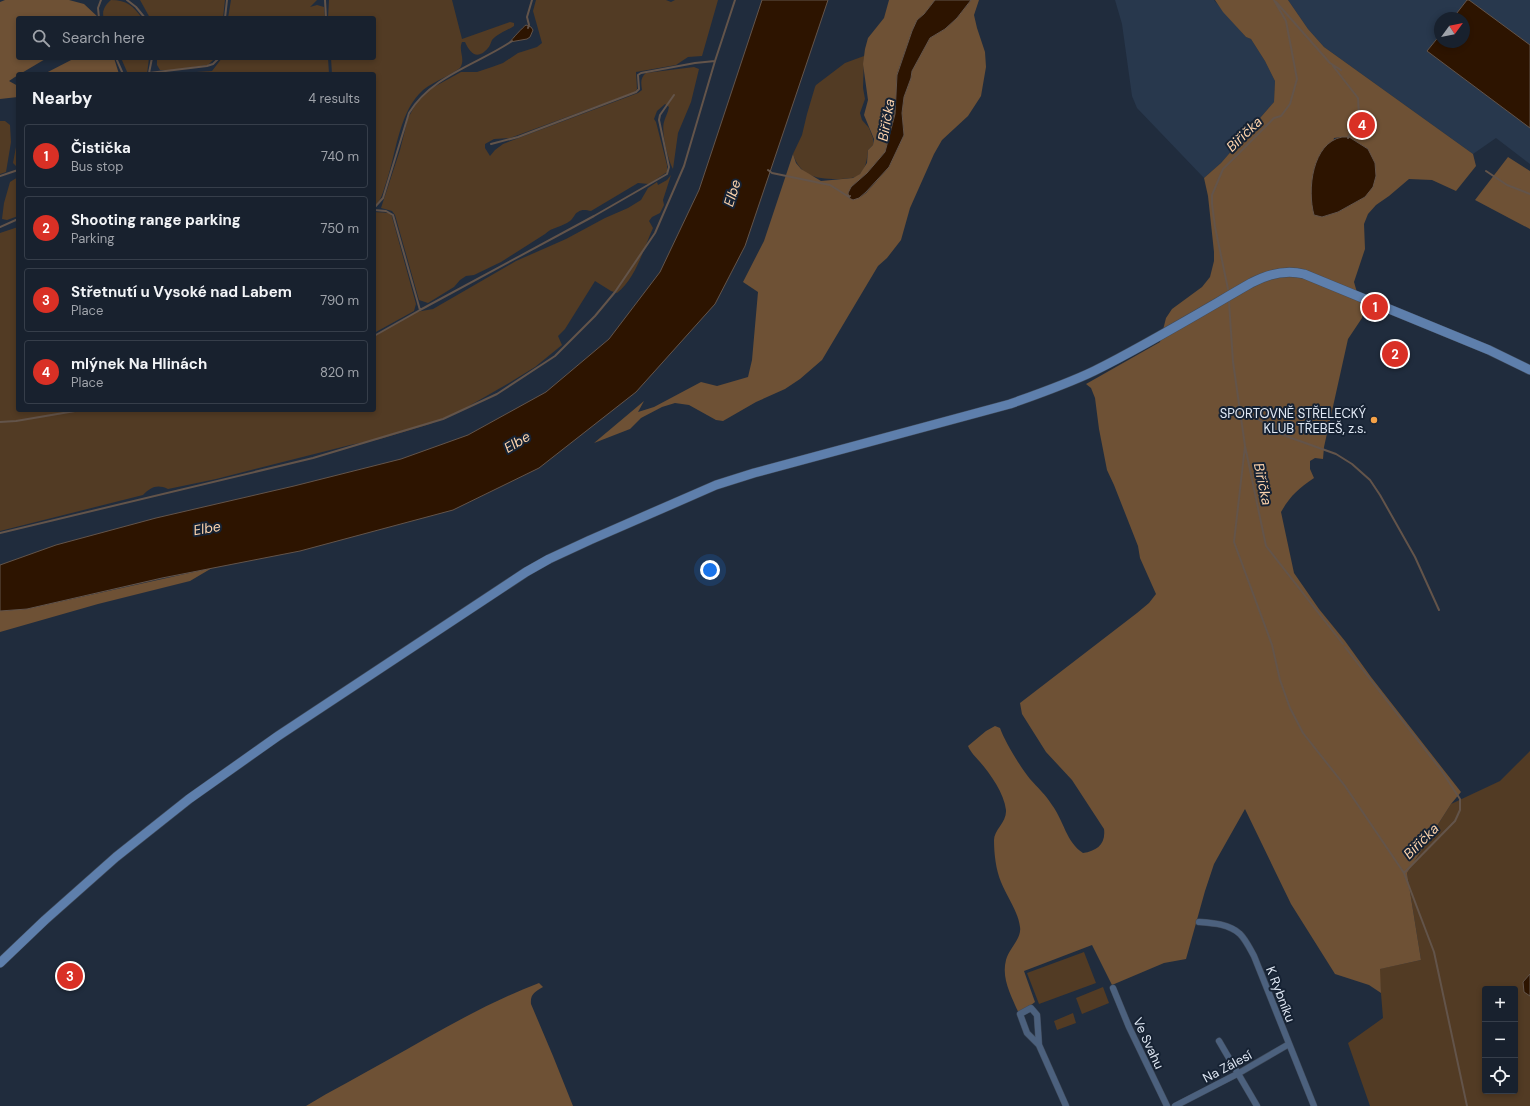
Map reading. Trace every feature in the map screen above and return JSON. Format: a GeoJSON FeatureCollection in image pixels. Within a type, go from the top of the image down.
{"type":"FeatureCollection","features":[{"type":"Feature","properties":{"kind":"street"},"geometry":{"type":"LineString","coordinates":[[0,962],[116,857],[188,799],[278,736],[543,562],[716,485],[754,473],[1010,404],[1032,396],[1095,370],[1156,338],[1250,283],[1278,272],[1293,271],[1304,274],[1488,350],[1530,370]]}},
{"type":"Feature","properties":{"kind":"street","name":"K Rybníku"},"geometry":{"type":"LineString","coordinates":[[1199,922],[1222,925],[1231,928],[1242,935],[1254,956],[1314,1106]]}},
{"type":"Feature","properties":{"kind":"street","name":"Ve Svahu"},"geometry":{"type":"LineString","coordinates":[[1113,988],[1129,1027],[1167,1106]]}},
{"type":"Feature","properties":{"kind":"street"},"geometry":{"type":"LineString","coordinates":[[1039,1045],[1027,1033],[1020,1014],[1031,1008],[1037,1015],[1039,1045],[1066,1106]]}},
{"type":"Feature","properties":{"kind":"street"},"geometry":{"type":"LineString","coordinates":[[1220,1041],[1257,1106]]}},
{"type":"Feature","properties":{"kind":"street","name":"Na Zálesí"},"geometry":{"type":"LineString","coordinates":[[1175,1106],[1239,1073],[1289,1044]]}},
{"type":"Feature","properties":{"kind":"shaded area"},"geometry":{"type":"Polygon","coordinates":[[[5,0],[69,0],[84,4],[97,16],[16,16],[16,60],[44,60],[23,72],[16,72],[16,76],[9,81],[16,85],[16,97],[0,99],[0,2],[5,0]]]}},
{"type":"Feature","properties":{"kind":"shaded area"},"geometry":{"type":"Polygon","coordinates":[[[111,0],[121,1],[129,4],[140,16],[103,16],[104,8],[111,0]]]}},
{"type":"Feature","properties":{"kind":"shaded area"},"geometry":{"type":"Polygon","coordinates":[[[140,0],[225,0],[223,16],[149,16],[140,0]]]}},
{"type":"Feature","properties":{"kind":"shaded area"},"geometry":{"type":"Polygon","coordinates":[[[231,0],[317,0],[310,7],[317,5],[324,7],[325,16],[228,16],[231,0]]]}},
{"type":"Feature","properties":{"kind":"shaded area"},"geometry":{"type":"Polygon","coordinates":[[[329,0],[452,0],[462,39],[510,22],[514,23],[514,26],[494,38],[489,47],[480,54],[474,54],[465,42],[462,42],[462,65],[460,68],[428,86],[412,103],[406,114],[398,137],[383,193],[376,204],[376,72],[332,72],[331,60],[376,60],[376,16],[328,16],[329,0]]]}},
{"type":"Feature","properties":{"kind":"shaded area"},"geometry":{"type":"Polygon","coordinates":[[[536,0],[666,0],[671,2],[675,0],[718,0],[702,56],[688,57],[676,65],[636,72],[637,89],[635,92],[510,138],[494,139],[485,144],[485,148],[490,156],[503,144],[638,93],[642,90],[641,83],[646,73],[694,67],[699,69],[691,102],[678,133],[673,169],[664,139],[664,120],[669,107],[665,104],[657,111],[654,119],[667,165],[667,172],[649,184],[638,183],[591,211],[580,211],[567,223],[551,230],[501,262],[474,275],[466,276],[454,287],[428,303],[419,300],[395,215],[392,211],[381,208],[400,150],[408,118],[417,102],[432,88],[461,72],[477,72],[492,67],[503,63],[518,53],[537,47],[542,43],[533,11],[536,0]]]}},
{"type":"Feature","properties":{"kind":"shaded area"},"geometry":{"type":"Polygon","coordinates":[[[889,0],[935,0],[917,20],[897,74],[895,114],[885,152],[867,173],[851,187],[859,198],[866,193],[889,167],[904,135],[902,113],[904,97],[912,71],[930,38],[945,29],[957,18],[971,0],[979,0],[974,15],[985,52],[986,67],[981,96],[968,116],[942,140],[934,154],[910,208],[901,240],[887,258],[878,266],[822,360],[800,379],[785,389],[756,402],[723,421],[716,420],[689,405],[675,403],[662,407],[641,418],[630,429],[594,443],[644,401],[638,412],[654,407],[701,382],[717,386],[748,377],[752,360],[758,292],[743,282],[764,241],[793,154],[796,163],[801,169],[821,181],[853,178],[860,174],[867,163],[868,150],[873,145],[874,139],[864,115],[868,100],[863,64],[865,49],[868,38],[884,18],[889,0]]]}},
{"type":"Feature","properties":{"kind":"shaded area"},"geometry":{"type":"Polygon","coordinates":[[[1115,0],[1214,0],[1246,37],[1251,39],[1265,61],[1275,81],[1274,102],[1221,163],[1204,178],[1137,108],[1132,96],[1122,24],[1115,0]]]}},
{"type":"Feature","properties":{"kind":"shaded area"},"geometry":{"type":"Polygon","coordinates":[[[1215,0],[1288,0],[1308,29],[1324,47],[1473,154],[1476,166],[1456,191],[1432,180],[1409,179],[1376,205],[1368,214],[1364,224],[1365,249],[1354,282],[1363,313],[1362,318],[1348,339],[1324,447],[1323,459],[1315,458],[1310,461],[1310,469],[1314,478],[1295,493],[1281,512],[1294,573],[1319,609],[1461,792],[1451,804],[1407,873],[1421,960],[1380,969],[1381,993],[1369,985],[1335,974],[1291,904],[1245,809],[1214,864],[1186,959],[1164,963],[1112,985],[1092,945],[1024,971],[1035,1002],[1019,1014],[1008,988],[1005,967],[1006,960],[1019,935],[1020,927],[1015,910],[999,877],[994,851],[995,836],[1006,814],[1005,804],[993,778],[968,746],[986,731],[995,726],[1000,728],[1018,762],[1030,779],[1050,801],[1069,837],[1077,848],[1083,853],[1092,851],[1100,846],[1104,839],[1104,829],[1072,780],[1046,752],[1022,714],[1020,703],[1137,613],[1149,603],[1156,594],[1140,558],[1138,546],[1107,470],[1095,398],[1091,388],[1086,384],[1160,342],[1166,318],[1172,309],[1202,287],[1210,277],[1214,261],[1214,252],[1208,196],[1204,178],[1221,163],[1274,102],[1275,81],[1265,61],[1251,39],[1246,37],[1223,12],[1215,0]],[[1349,137],[1334,138],[1318,215],[1322,217],[1338,212],[1365,197],[1368,149],[1349,137]]]}},
{"type":"Feature","properties":{"kind":"shaded area"},"geometry":{"type":"Polygon","coordinates":[[[1288,0],[1530,0],[1530,164],[1496,138],[1473,154],[1324,47],[1308,29],[1288,0]]]}},
{"type":"Feature","properties":{"kind":"shaded area"},"geometry":{"type":"Polygon","coordinates":[[[864,56],[863,88],[865,99],[860,113],[862,120],[869,128],[873,138],[873,145],[868,150],[865,167],[859,175],[852,178],[833,179],[811,176],[796,162],[793,154],[802,135],[815,87],[845,63],[864,56]]]}},
{"type":"Feature","properties":{"kind":"shaded area"},"geometry":{"type":"Polygon","coordinates":[[[71,60],[115,60],[118,72],[48,72],[71,60]]]}},
{"type":"Feature","properties":{"kind":"shaded area"},"geometry":{"type":"Polygon","coordinates":[[[122,60],[149,60],[147,72],[127,72],[122,60]]]}},
{"type":"Feature","properties":{"kind":"shaded area"},"geometry":{"type":"Polygon","coordinates":[[[157,60],[213,60],[208,65],[172,70],[160,70],[157,65],[157,60]]]}},
{"type":"Feature","properties":{"kind":"shaded area"},"geometry":{"type":"Polygon","coordinates":[[[220,60],[328,60],[329,72],[196,72],[212,71],[220,60]]]}},
{"type":"Feature","properties":{"kind":"shaded area"},"geometry":{"type":"Polygon","coordinates":[[[0,121],[5,121],[10,125],[11,142],[6,172],[0,174],[0,121]]]}},
{"type":"Feature","properties":{"kind":"shaded area"},"geometry":{"type":"Polygon","coordinates":[[[16,147],[16,166],[13,163],[16,147]]]}},
{"type":"Feature","properties":{"kind":"shaded area"},"geometry":{"type":"Polygon","coordinates":[[[1508,157],[1530,171],[1530,229],[1475,200],[1508,157]]]}},
{"type":"Feature","properties":{"kind":"shaded area"},"geometry":{"type":"Polygon","coordinates":[[[671,175],[663,200],[664,205],[660,213],[652,217],[649,221],[653,228],[634,272],[624,287],[617,293],[595,281],[565,329],[558,336],[562,345],[535,367],[462,410],[430,424],[380,439],[350,445],[216,479],[168,489],[154,487],[143,495],[0,531],[0,233],[16,228],[16,412],[376,412],[376,335],[416,312],[433,309],[516,261],[566,239],[605,218],[628,208],[641,200],[648,188],[657,182],[658,185],[667,180],[671,175]]]}},
{"type":"Feature","properties":{"kind":"shaded area"},"geometry":{"type":"Polygon","coordinates":[[[16,178],[16,217],[7,220],[2,219],[4,203],[10,182],[16,178]]]}},
{"type":"Feature","properties":{"kind":"shaded area"},"geometry":{"type":"Polygon","coordinates":[[[376,212],[391,213],[416,304],[414,311],[376,332],[376,212]]]}},
{"type":"Feature","properties":{"kind":"shaded area"},"geometry":{"type":"Polygon","coordinates":[[[212,568],[190,581],[98,604],[0,632],[0,611],[27,609],[212,568]]]}},
{"type":"Feature","properties":{"kind":"shaded area"},"geometry":{"type":"Polygon","coordinates":[[[1530,751],[1530,1106],[1370,1106],[1348,1043],[1383,1018],[1379,969],[1421,960],[1407,873],[1451,804],[1500,781],[1530,751]]]}},
{"type":"Feature","properties":{"kind":"shaded area"},"geometry":{"type":"Polygon","coordinates":[[[1084,952],[1096,983],[1039,1004],[1027,973],[1084,952]]]}},
{"type":"Feature","properties":{"kind":"shaded area"},"geometry":{"type":"Polygon","coordinates":[[[539,983],[543,987],[532,996],[531,1004],[573,1106],[306,1106],[461,1019],[539,983]]]}},
{"type":"Feature","properties":{"kind":"shaded area"},"geometry":{"type":"Polygon","coordinates":[[[1103,987],[1109,1003],[1082,1014],[1076,998],[1103,987]]]}},
{"type":"Feature","properties":{"kind":"shaded area"},"geometry":{"type":"Polygon","coordinates":[[[1073,1013],[1076,1023],[1057,1030],[1054,1021],[1073,1013]]]}},
{"type":"Feature","properties":{"kind":"water","name":"Elbe"},"geometry":{"type":"Polygon","coordinates":[[[762,0],[828,0],[745,246],[715,304],[636,392],[539,468],[453,510],[300,551],[162,578],[27,609],[0,611],[0,565],[56,545],[156,518],[401,459],[468,435],[546,392],[609,339],[660,272],[699,190],[762,0]]]}},
{"type":"Feature","properties":{"kind":"water"},"geometry":{"type":"Polygon","coordinates":[[[935,0],[971,0],[957,18],[945,29],[930,38],[912,71],[904,97],[902,113],[904,135],[889,167],[866,192],[859,198],[853,200],[849,198],[848,193],[851,187],[867,173],[885,152],[895,114],[897,75],[917,20],[935,0]]]}},
{"type":"Feature","properties":{"kind":"water"},"geometry":{"type":"Polygon","coordinates":[[[1467,0],[1469,0],[1530,45],[1530,128],[1427,51],[1434,42],[1434,48],[1470,48],[1470,12],[1458,12],[1467,0]]]}},
{"type":"Feature","properties":{"kind":"water"},"geometry":{"type":"Polygon","coordinates":[[[526,25],[531,27],[533,30],[530,37],[527,39],[510,42],[518,33],[526,25]]]}},
{"type":"Feature","properties":{"kind":"water"},"geometry":{"type":"Polygon","coordinates":[[[1342,137],[1349,137],[1368,149],[1375,163],[1376,176],[1373,187],[1365,197],[1338,212],[1322,217],[1314,215],[1311,193],[1314,169],[1324,148],[1332,141],[1342,137]]]}},
{"type":"Feature","properties":{"kind":"water"},"geometry":{"type":"Polygon","coordinates":[[[1530,974],[1530,996],[1524,992],[1523,982],[1530,974]]]}},
{"type":"Feature","properties":{"kind":"waterway"},"geometry":{"type":"LineString","coordinates":[[99,16],[98,8],[101,0]]}},
{"type":"Feature","properties":{"kind":"waterway"},"geometry":{"type":"LineString","coordinates":[[127,0],[136,7],[143,16]]}},
{"type":"Feature","properties":{"kind":"waterway"},"geometry":{"type":"LineString","coordinates":[[225,16],[227,0]]}},
{"type":"Feature","properties":{"kind":"waterway"},"geometry":{"type":"LineString","coordinates":[[325,0],[326,16]]}},
{"type":"Feature","properties":{"kind":"waterway"},"geometry":{"type":"LineString","coordinates":[[528,28],[529,25],[527,17],[532,0]]}},
{"type":"Feature","properties":{"kind":"waterway"},"geometry":{"type":"LineString","coordinates":[[0,533],[313,458],[443,419],[497,394],[555,356],[595,316],[615,292],[655,233],[684,166],[715,61],[735,0]]}},
{"type":"Feature","properties":{"kind":"waterway","name":"Biřička"},"geometry":{"type":"LineString","coordinates":[[1228,289],[1215,227],[1212,195],[1223,169],[1274,118],[1281,116],[1290,104],[1297,79],[1286,21],[1274,0]]}},
{"type":"Feature","properties":{"kind":"waterway"},"geometry":{"type":"LineString","coordinates":[[1276,2],[1330,63],[1341,70]]}},
{"type":"Feature","properties":{"kind":"waterway"},"geometry":{"type":"LineString","coordinates":[[376,206],[383,198],[409,113],[418,100],[442,80],[512,41]]}},
{"type":"Feature","properties":{"kind":"waterway"},"geometry":{"type":"LineString","coordinates":[[117,60],[122,72]]}},
{"type":"Feature","properties":{"kind":"waterway"},"geometry":{"type":"LineString","coordinates":[[149,72],[152,60]]}},
{"type":"Feature","properties":{"kind":"waterway"},"geometry":{"type":"LineString","coordinates":[[157,72],[207,66],[213,64],[217,60]]}},
{"type":"Feature","properties":{"kind":"waterway"},"geometry":{"type":"LineString","coordinates":[[491,144],[518,137],[636,92],[639,89],[638,75],[641,73],[695,63],[715,61]]}},
{"type":"Feature","properties":{"kind":"waterway"},"geometry":{"type":"LineString","coordinates":[[1333,66],[1358,98],[1359,116],[1348,138]]}},
{"type":"Feature","properties":{"kind":"waterway"},"geometry":{"type":"LineString","coordinates":[[376,210],[386,211],[393,215],[420,310],[594,216],[667,174],[669,167],[659,120],[660,115],[674,95]]}},
{"type":"Feature","properties":{"kind":"waterway","name":"Biřička"},"geometry":{"type":"LineString","coordinates":[[768,170],[772,173],[830,185],[849,197],[850,196]]}},
{"type":"Feature","properties":{"kind":"waterway"},"geometry":{"type":"LineString","coordinates":[[0,176],[16,171]]}},
{"type":"Feature","properties":{"kind":"waterway"},"geometry":{"type":"LineString","coordinates":[[1486,171],[1507,185],[1530,194]]}},
{"type":"Feature","properties":{"kind":"waterway"},"geometry":{"type":"LineString","coordinates":[[0,227],[16,220]]}},
{"type":"Feature","properties":{"kind":"waterway","name":"Biřička"},"geometry":{"type":"LineString","coordinates":[[1229,302],[1233,362],[1245,446],[1266,546],[1343,644]]}},
{"type":"Feature","properties":{"kind":"waterway"},"geometry":{"type":"LineString","coordinates":[[376,335],[420,310]]}},
{"type":"Feature","properties":{"kind":"waterway"},"geometry":{"type":"LineString","coordinates":[[1239,407],[1283,435],[1336,454],[1352,464],[1370,480],[1415,557],[1439,610]]}},
{"type":"Feature","properties":{"kind":"waterway"},"geometry":{"type":"LineString","coordinates":[[0,422],[16,421],[69,412]]}},
{"type":"Feature","properties":{"kind":"waterway"},"geometry":{"type":"LineString","coordinates":[[1245,446],[1234,542],[1272,645],[1280,680],[1290,708],[1303,733],[1345,786],[1404,873]]}},
{"type":"Feature","properties":{"kind":"waterway","name":"Biřička"},"geometry":{"type":"LineString","coordinates":[[1345,647],[1441,770],[1460,799],[1460,810],[1455,821],[1404,873],[1434,952],[1467,1106]]}},
{"type":"Feature","properties":{"kind":"place","name":"mlýnek Na Hlinách"},"geometry":{"type":"Point","coordinates":[1362,125]}},
{"type":"Feature","properties":{"kind":"place","name":"Čistička"},"geometry":{"type":"Point","coordinates":[1375,307]}},
{"type":"Feature","properties":{"kind":"place","name":"Shooting range parking"},"geometry":{"type":"Point","coordinates":[1395,354]}},
{"type":"Feature","properties":{"kind":"place","name":"SPORTOVNĚ STŘELECKÝ KLUB TŘEBEŠ, z.s."},"geometry":{"type":"Point","coordinates":[1374,420]}},
{"type":"Feature","properties":{"kind":"place","name":"Střetnutí u Vysoké nad Labem"},"geometry":{"type":"Point","coordinates":[70,976]}}]}
